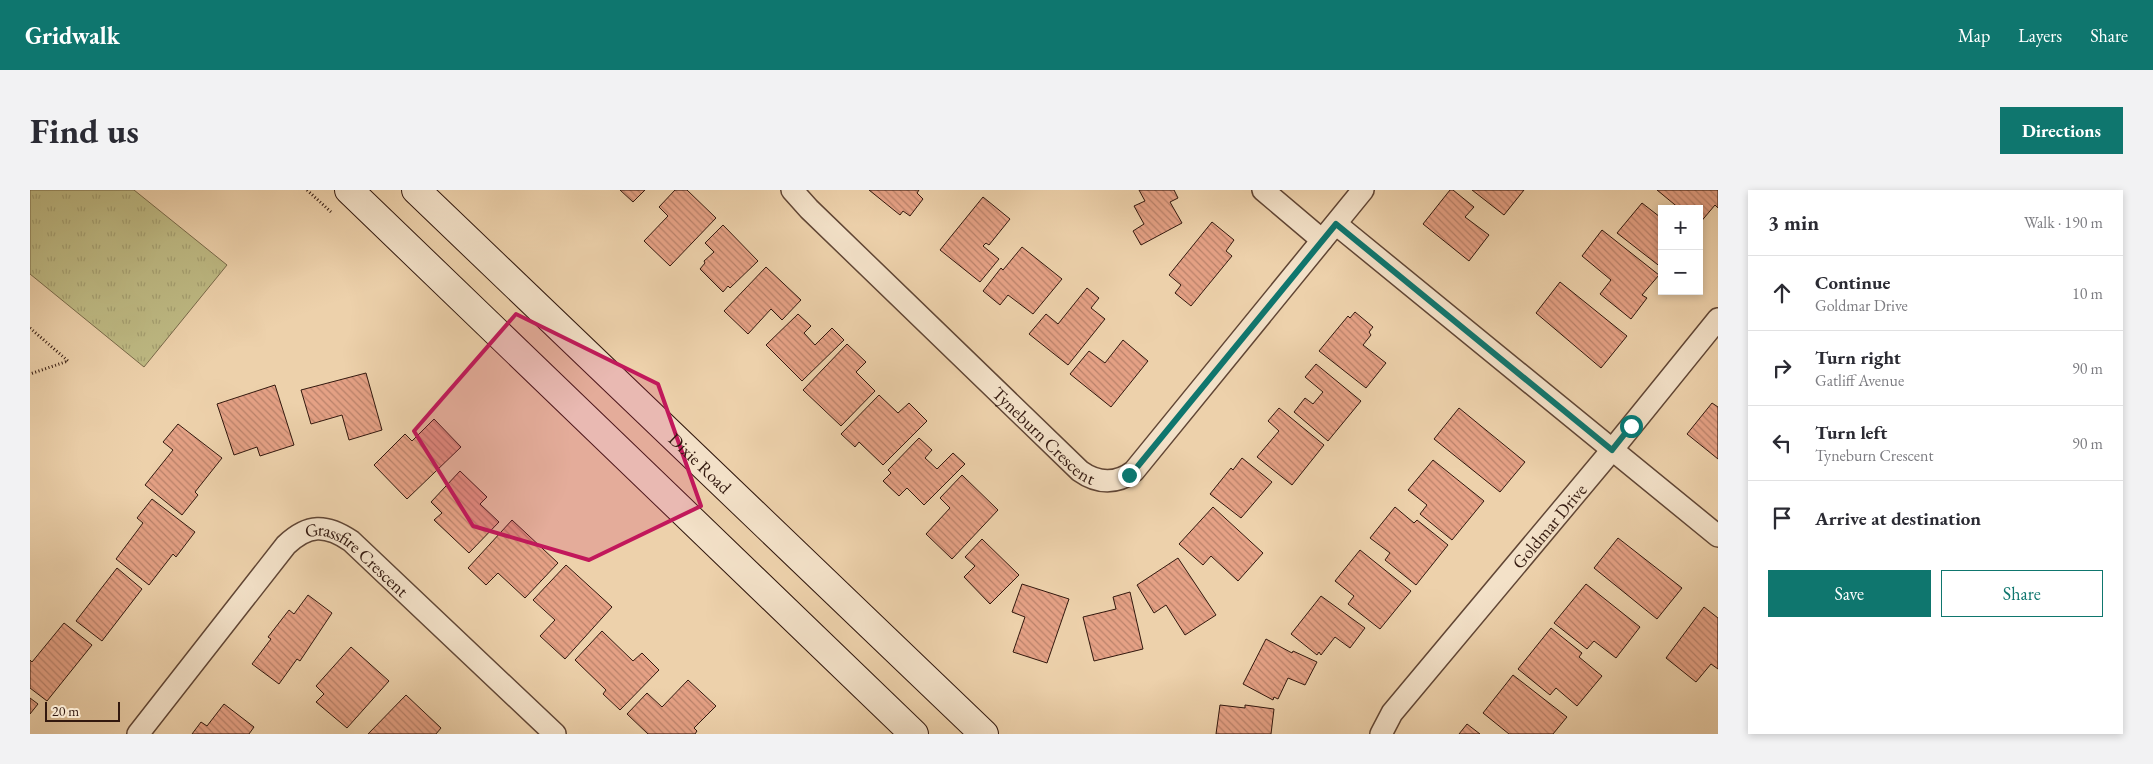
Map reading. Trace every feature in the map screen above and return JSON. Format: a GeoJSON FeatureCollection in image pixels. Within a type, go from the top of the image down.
{"type":"FeatureCollection","features":[{"type":"Feature","properties":{"kind":"main road"},"geometry":{"type":"LineString","coordinates":[[349,190],[914,734]]}},
{"type":"Feature","properties":{"kind":"main road","name":"Dixie Road"},"geometry":{"type":"LineString","coordinates":[[416,190],[984,734]]}},
{"type":"Feature","properties":{"kind":"street","name":"Tyneburn Crescent"},"geometry":{"type":"LineString","coordinates":[[792,190],[809,209],[1080,471],[1091,478],[1104,482],[1123,478],[1134,471],[1336,224],[1359,191]]}},
{"type":"Feature","properties":{"kind":"street"},"geometry":{"type":"LineString","coordinates":[[1263,190],[1322,240]]}},
{"type":"Feature","properties":{"kind":"street"},"geometry":{"type":"LineString","coordinates":[[1336,224],[1718,536]]}},
{"type":"Feature","properties":{"kind":"street","name":"Goldmar Drive"},"geometry":{"type":"LineString","coordinates":[[1382,734],[1392,713],[1612,450],[1718,319]]}},
{"type":"Feature","properties":{"kind":"street","name":"Grassfire Crescent"},"geometry":{"type":"LineString","coordinates":[[138,734],[286,545],[299,533],[326,528],[339,532],[352,541],[555,734]]}},
{"type":"Feature","properties":{"kind":"path"},"geometry":{"type":"LineString","coordinates":[[30,328],[68,360],[30,374]]}},
{"type":"Feature","properties":{"kind":"highlighted area"},"geometry":{"type":"Polygon","coordinates":[[[516,314],[658,384],[701,506],[589,560],[473,526],[414,431],[516,314]]]}},
{"type":"Feature","properties":{"kind":"green space"},"geometry":{"type":"Polygon","coordinates":[[[30,190],[134,190],[227,265],[144,367],[30,274],[30,190]]]}},
{"type":"Feature","properties":{"kind":"building"},"geometry":{"type":"Polygon","coordinates":[[[620,190],[645,190],[633,202],[620,190]]]}},
{"type":"Feature","properties":{"kind":"building"},"geometry":{"type":"Polygon","coordinates":[[[675,190],[687,190],[716,218],[670,266],[644,241],[668,216],[659,207],[675,190]]]}},
{"type":"Feature","properties":{"kind":"building"},"geometry":{"type":"Polygon","coordinates":[[[869,190],[919,190],[917,193],[923,199],[910,216],[903,211],[900,215],[869,190]]]}},
{"type":"Feature","properties":{"kind":"building"},"geometry":{"type":"Polygon","coordinates":[[[1139,190],[1174,190],[1178,198],[1170,202],[1182,223],[1141,245],[1133,231],[1144,224],[1134,206],[1145,201],[1139,190]]]}},
{"type":"Feature","properties":{"kind":"building"},"geometry":{"type":"Polygon","coordinates":[[[1450,190],[1453,190],[1474,207],[1465,217],[1489,235],[1469,261],[1423,224],[1450,190]]]}},
{"type":"Feature","properties":{"kind":"building"},"geometry":{"type":"Polygon","coordinates":[[[1472,190],[1524,190],[1504,215],[1472,190]]]}},
{"type":"Feature","properties":{"kind":"building"},"geometry":{"type":"Polygon","coordinates":[[[1657,190],[1718,190],[1718,208],[1715,205],[1703,219],[1703,205],[1675,205],[1657,190]]]}},
{"type":"Feature","properties":{"kind":"building"},"geometry":{"type":"Polygon","coordinates":[[[983,197],[1010,219],[989,245],[986,243],[983,246],[999,259],[980,282],[940,250],[983,197]]]}},
{"type":"Feature","properties":{"kind":"building"},"geometry":{"type":"Polygon","coordinates":[[[1642,203],[1658,215],[1658,265],[1617,233],[1642,203]]]}},
{"type":"Feature","properties":{"kind":"building"},"geometry":{"type":"Polygon","coordinates":[[[1212,222],[1234,240],[1226,251],[1232,256],[1191,306],[1175,293],[1181,285],[1169,275],[1212,222]]]}},
{"type":"Feature","properties":{"kind":"building"},"geometry":{"type":"Polygon","coordinates":[[[723,225],[758,261],[730,288],[728,286],[723,292],[700,269],[705,263],[704,261],[714,252],[705,243],[723,225]]]}},
{"type":"Feature","properties":{"kind":"building"},"geometry":{"type":"Polygon","coordinates":[[[1602,230],[1658,274],[1642,295],[1647,298],[1631,319],[1600,294],[1611,280],[1582,256],[1602,230]]]}},
{"type":"Feature","properties":{"kind":"building"},"geometry":{"type":"Polygon","coordinates":[[[1022,247],[1062,279],[1033,314],[1008,295],[1000,305],[983,291],[1001,268],[1003,270],[1022,247]]]}},
{"type":"Feature","properties":{"kind":"building"},"geometry":{"type":"Polygon","coordinates":[[[766,267],[801,300],[782,320],[771,309],[748,334],[724,311],[766,267]]]}},
{"type":"Feature","properties":{"kind":"building"},"geometry":{"type":"Polygon","coordinates":[[[1560,282],[1627,336],[1601,368],[1536,313],[1560,282]]]}},
{"type":"Feature","properties":{"kind":"building"},"geometry":{"type":"Polygon","coordinates":[[[1087,288],[1099,298],[1091,308],[1105,319],[1068,365],[1029,334],[1046,314],[1058,324],[1087,288]]]}},
{"type":"Feature","properties":{"kind":"building"},"geometry":{"type":"Polygon","coordinates":[[[1355,312],[1373,327],[1369,332],[1371,335],[1363,345],[1386,363],[1366,388],[1319,351],[1348,316],[1350,318],[1355,312]]]}},
{"type":"Feature","properties":{"kind":"building"},"geometry":{"type":"Polygon","coordinates":[[[798,314],[811,326],[804,333],[815,345],[832,328],[844,340],[802,381],[766,345],[798,314]]]}},
{"type":"Feature","properties":{"kind":"building"},"geometry":{"type":"Polygon","coordinates":[[[1123,340],[1148,361],[1111,407],[1070,374],[1089,351],[1105,363],[1123,340]]]}},
{"type":"Feature","properties":{"kind":"building"},"geometry":{"type":"Polygon","coordinates":[[[847,344],[866,362],[856,372],[875,391],[841,426],[803,390],[847,344]]]}},
{"type":"Feature","properties":{"kind":"building"},"geometry":{"type":"Polygon","coordinates":[[[1316,364],[1361,401],[1328,441],[1294,412],[1305,398],[1313,404],[1323,392],[1305,377],[1316,364]]]}},
{"type":"Feature","properties":{"kind":"building"},"geometry":{"type":"Polygon","coordinates":[[[366,373],[382,430],[349,440],[342,415],[311,424],[301,390],[366,373]]]}},
{"type":"Feature","properties":{"kind":"building"},"geometry":{"type":"Polygon","coordinates":[[[275,385],[294,445],[260,456],[257,447],[234,455],[217,404],[275,385]]]}},
{"type":"Feature","properties":{"kind":"building"},"geometry":{"type":"Polygon","coordinates":[[[879,395],[898,413],[909,403],[927,421],[883,465],[859,442],[855,447],[841,434],[879,395]]]}},
{"type":"Feature","properties":{"kind":"building"},"geometry":{"type":"Polygon","coordinates":[[[1712,403],[1718,407],[1718,459],[1687,434],[1712,403]]]}},
{"type":"Feature","properties":{"kind":"building"},"geometry":{"type":"Polygon","coordinates":[[[1279,408],[1324,445],[1292,485],[1257,457],[1279,431],[1268,421],[1279,408]]]}},
{"type":"Feature","properties":{"kind":"building"},"geometry":{"type":"Polygon","coordinates":[[[1459,408],[1525,462],[1500,492],[1434,439],[1459,408]]]}},
{"type":"Feature","properties":{"kind":"building"},"geometry":{"type":"Polygon","coordinates":[[[434,419],[461,447],[407,499],[374,465],[405,434],[412,441],[434,419]]]}},
{"type":"Feature","properties":{"kind":"building"},"geometry":{"type":"Polygon","coordinates":[[[178,424],[222,458],[195,492],[198,495],[182,515],[145,485],[173,450],[163,442],[178,424]]]}},
{"type":"Feature","properties":{"kind":"building"},"geometry":{"type":"Polygon","coordinates":[[[919,438],[932,450],[925,458],[937,469],[953,453],[965,464],[924,505],[907,488],[899,496],[883,481],[891,473],[888,470],[919,438]]]}},
{"type":"Feature","properties":{"kind":"building"},"geometry":{"type":"Polygon","coordinates":[[[1242,458],[1272,482],[1241,518],[1210,494],[1231,468],[1233,470],[1242,458]]]}},
{"type":"Feature","properties":{"kind":"building"},"geometry":{"type":"Polygon","coordinates":[[[1433,460],[1484,501],[1452,540],[1420,514],[1427,505],[1408,490],[1433,460]]]}},
{"type":"Feature","properties":{"kind":"building"},"geometry":{"type":"Polygon","coordinates":[[[460,471],[487,497],[480,504],[499,522],[469,553],[434,520],[442,513],[431,502],[460,471]]]}},
{"type":"Feature","properties":{"kind":"building"},"geometry":{"type":"Polygon","coordinates":[[[962,475],[998,510],[952,559],[926,534],[950,508],[940,498],[962,475]]]}},
{"type":"Feature","properties":{"kind":"building"},"geometry":{"type":"Polygon","coordinates":[[[152,499],[195,532],[176,557],[173,554],[149,585],[116,559],[143,523],[137,518],[152,499]]]}},
{"type":"Feature","properties":{"kind":"building"},"geometry":{"type":"Polygon","coordinates":[[[1213,507],[1263,553],[1238,581],[1211,556],[1203,565],[1179,544],[1213,507]]]}},
{"type":"Feature","properties":{"kind":"building"},"geometry":{"type":"Polygon","coordinates":[[[1395,507],[1414,523],[1417,520],[1448,545],[1416,585],[1385,560],[1390,553],[1370,538],[1395,507]]]}},
{"type":"Feature","properties":{"kind":"building"},"geometry":{"type":"Polygon","coordinates":[[[512,520],[558,563],[525,598],[498,573],[486,585],[468,568],[512,520]]]}},
{"type":"Feature","properties":{"kind":"building"},"geometry":{"type":"Polygon","coordinates":[[[1618,538],[1682,588],[1657,619],[1594,568],[1618,538]]]}},
{"type":"Feature","properties":{"kind":"building"},"geometry":{"type":"Polygon","coordinates":[[[982,539],[1019,575],[990,604],[964,577],[975,566],[965,557],[982,539]]]}},
{"type":"Feature","properties":{"kind":"building"},"geometry":{"type":"Polygon","coordinates":[[[1360,550],[1411,591],[1380,629],[1348,604],[1354,596],[1335,581],[1360,550]]]}},
{"type":"Feature","properties":{"kind":"building"},"geometry":{"type":"Polygon","coordinates":[[[1178,558],[1216,615],[1185,635],[1166,605],[1154,613],[1137,585],[1178,558]]]}},
{"type":"Feature","properties":{"kind":"building"},"geometry":{"type":"Polygon","coordinates":[[[566,565],[612,607],[565,659],[540,636],[555,620],[533,600],[566,565]]]}},
{"type":"Feature","properties":{"kind":"building"},"geometry":{"type":"Polygon","coordinates":[[[117,568],[142,589],[102,641],[76,621],[117,568]]]}},
{"type":"Feature","properties":{"kind":"building"},"geometry":{"type":"Polygon","coordinates":[[[1022,584],[1069,599],[1047,663],[1013,652],[1025,617],[1012,612],[1022,584]]]}},
{"type":"Feature","properties":{"kind":"building"},"geometry":{"type":"Polygon","coordinates":[[[1586,584],[1640,627],[1616,658],[1594,641],[1587,649],[1554,623],[1586,584]]]}},
{"type":"Feature","properties":{"kind":"building"},"geometry":{"type":"Polygon","coordinates":[[[1130,592],[1143,649],[1094,661],[1083,617],[1116,609],[1113,597],[1130,592]]]}},
{"type":"Feature","properties":{"kind":"building"},"geometry":{"type":"Polygon","coordinates":[[[308,595],[332,613],[300,661],[297,659],[279,684],[252,664],[271,639],[268,637],[289,610],[294,614],[308,595]]]}},
{"type":"Feature","properties":{"kind":"building"},"geometry":{"type":"Polygon","coordinates":[[[1321,596],[1365,628],[1350,648],[1335,637],[1321,655],[1319,652],[1317,655],[1291,634],[1321,596]]]}},
{"type":"Feature","properties":{"kind":"building"},"geometry":{"type":"Polygon","coordinates":[[[1704,607],[1718,618],[1718,669],[1711,664],[1696,682],[1666,658],[1704,607]]]}},
{"type":"Feature","properties":{"kind":"building"},"geometry":{"type":"Polygon","coordinates":[[[64,623],[92,645],[47,701],[30,688],[30,660],[32,662],[64,623]]]}},
{"type":"Feature","properties":{"kind":"building"},"geometry":{"type":"Polygon","coordinates":[[[1551,628],[1582,653],[1579,657],[1602,676],[1577,706],[1556,688],[1550,695],[1518,669],[1551,628]]]}},
{"type":"Feature","properties":{"kind":"building"},"geometry":{"type":"Polygon","coordinates":[[[602,631],[633,661],[642,653],[659,670],[620,710],[603,694],[606,690],[575,660],[602,631]]]}},
{"type":"Feature","properties":{"kind":"building"},"geometry":{"type":"Polygon","coordinates":[[[1266,639],[1292,653],[1293,651],[1317,662],[1305,685],[1288,678],[1278,699],[1274,697],[1273,700],[1243,684],[1266,639]]]}},
{"type":"Feature","properties":{"kind":"building"},"geometry":{"type":"Polygon","coordinates":[[[351,647],[389,681],[347,728],[316,702],[324,694],[316,686],[351,647]]]}},
{"type":"Feature","properties":{"kind":"building"},"geometry":{"type":"Polygon","coordinates":[[[1513,675],[1567,717],[1553,734],[1509,734],[1483,713],[1513,675]]]}},
{"type":"Feature","properties":{"kind":"building"},"geometry":{"type":"Polygon","coordinates":[[[688,680],[716,706],[694,728],[697,731],[695,734],[648,734],[627,714],[647,693],[662,707],[688,680]]]}},
{"type":"Feature","properties":{"kind":"building"},"geometry":{"type":"Polygon","coordinates":[[[406,695],[441,728],[436,734],[368,734],[406,695]]]}},
{"type":"Feature","properties":{"kind":"building"},"geometry":{"type":"Polygon","coordinates":[[[30,698],[38,704],[30,714],[30,698]]]}},
{"type":"Feature","properties":{"kind":"building"},"geometry":{"type":"Polygon","coordinates":[[[224,704],[254,727],[249,734],[192,734],[201,722],[207,726],[224,704]]]}},
{"type":"Feature","properties":{"kind":"building"},"geometry":{"type":"Polygon","coordinates":[[[1220,705],[1245,708],[1245,705],[1274,709],[1271,734],[1216,734],[1220,705]]]}},
{"type":"Feature","properties":{"kind":"building"},"geometry":{"type":"Polygon","coordinates":[[[1467,724],[1480,734],[1459,734],[1467,724]]]}},
{"type":"Feature","properties":{"kind":"route"},"geometry":{"type":"LineString","coordinates":[[1129,475],[1336,224],[1612,450],[1631,426]]}}]}
